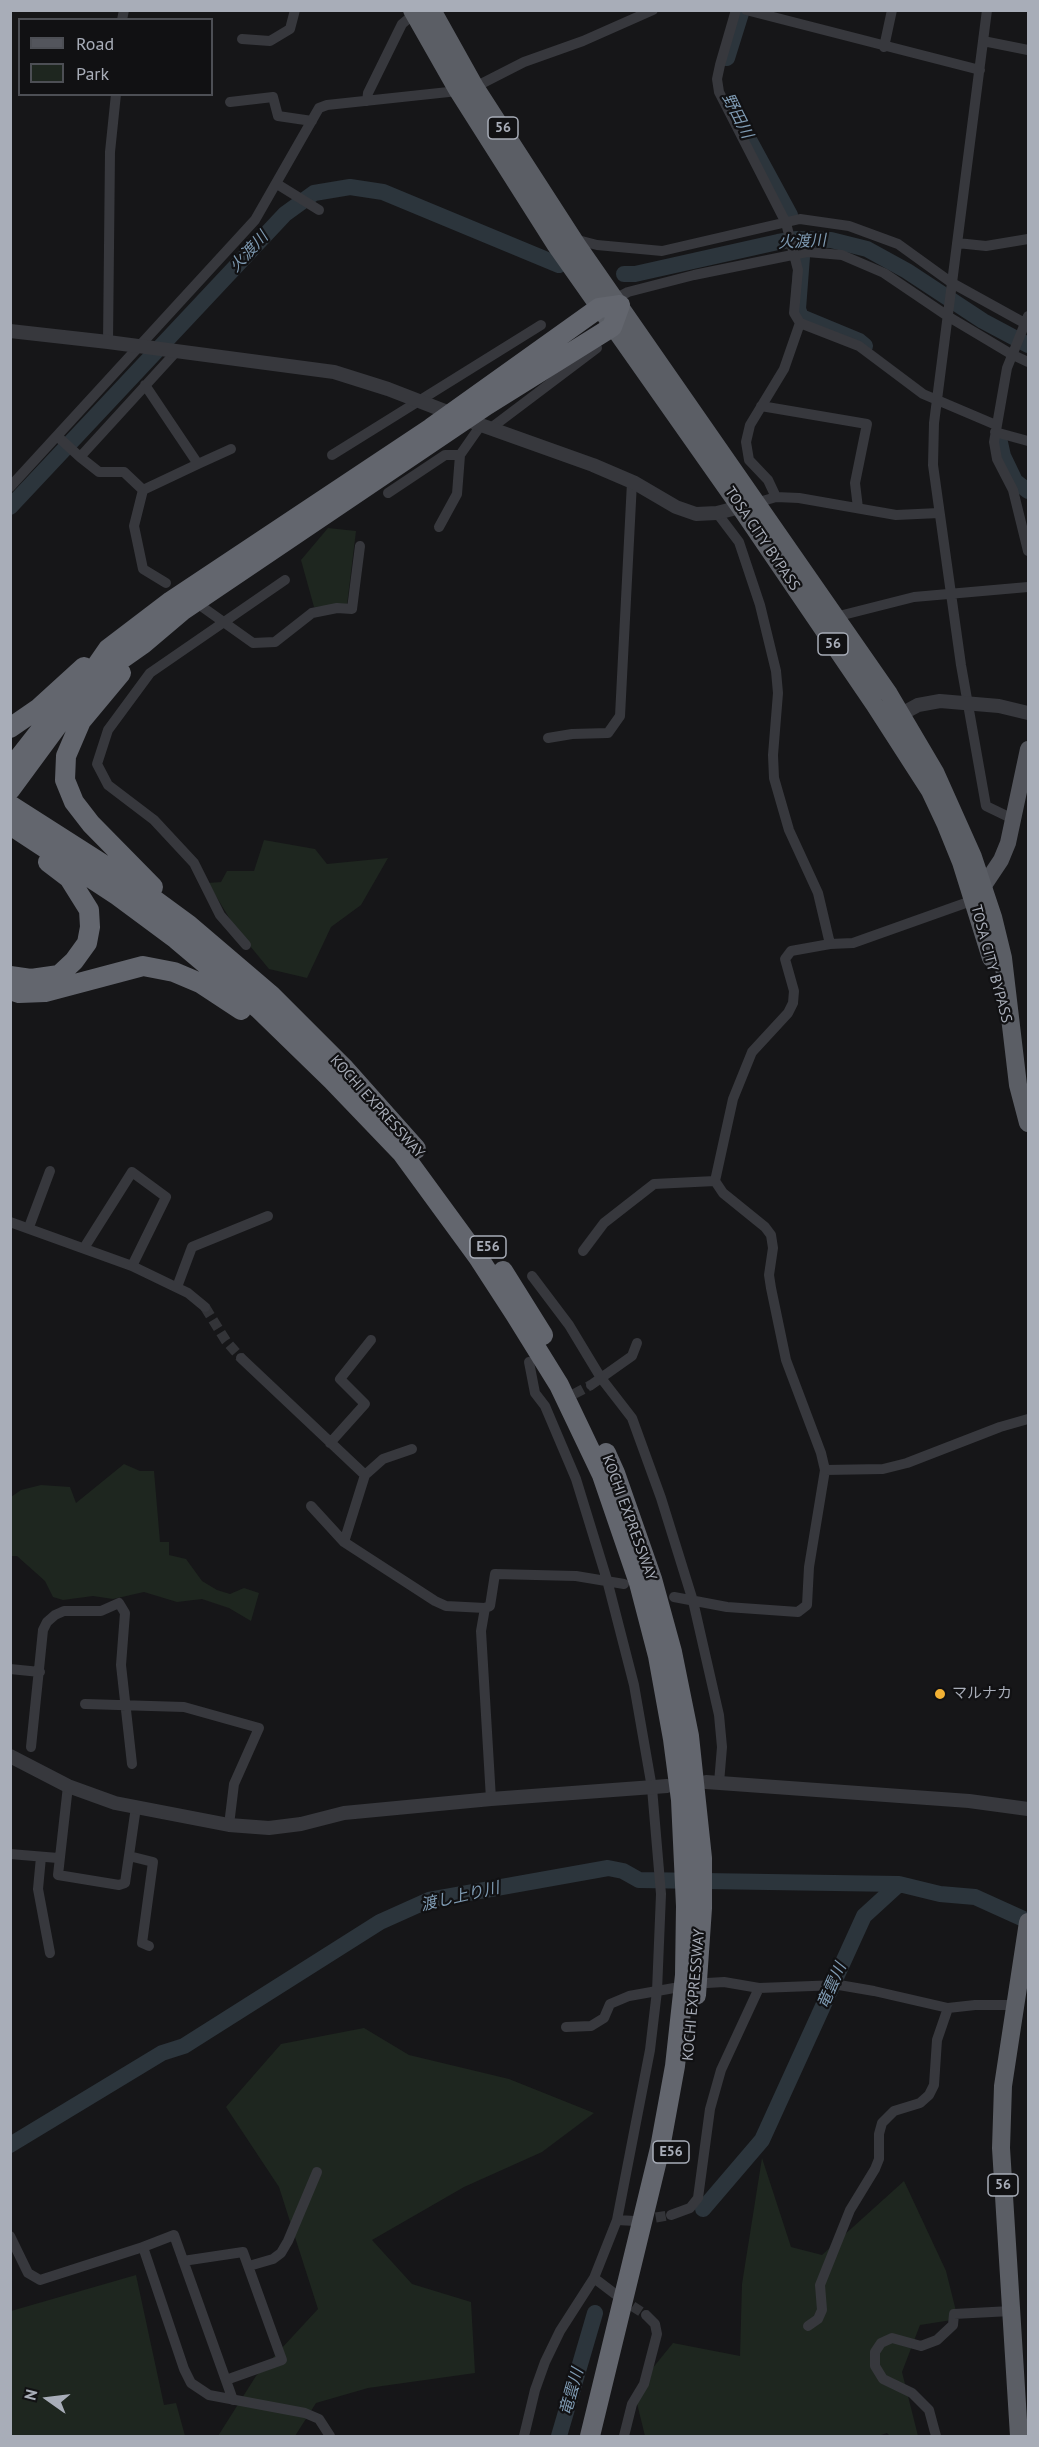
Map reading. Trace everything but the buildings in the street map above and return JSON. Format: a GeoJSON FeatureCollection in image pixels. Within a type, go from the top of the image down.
{"type":"FeatureCollection","features":[{"type":"Feature","properties":{"kind":"highway","name":"TOSA CITY BYPASS"},"geometry":{"type":"LineString","coordinates":[[419,12],[555,244],[585,287],[610,300]]}},
{"type":"Feature","properties":{"kind":"highway","name":"TOSA CITY BYPASS"},"geometry":{"type":"LineString","coordinates":[[466,89],[575,242],[610,300],[894,718]]}},
{"type":"Feature","properties":{"kind":"highway"},"geometry":{"type":"LineString","coordinates":[[482,401],[612,327],[610,300]]}},
{"type":"Feature","properties":{"kind":"highway"},"geometry":{"type":"LineString","coordinates":[[10,790],[74,704],[116,663],[143,645],[182,611],[482,401],[610,300]]}},
{"type":"Feature","properties":{"kind":"highway","name":"TOSA CITY BYPASS"},"geometry":{"type":"LineString","coordinates":[[612,327],[835,617],[894,718],[979,894],[1023,1080]]}},
{"type":"Feature","properties":{"kind":"highway"},"geometry":{"type":"LineString","coordinates":[[10,728],[39,708],[74,674],[171,601],[438,431]]}},
{"type":"Feature","properties":{"kind":"highway"},"geometry":{"type":"LineString","coordinates":[[143,645],[81,721],[66,756],[65,780],[74,802],[91,824],[189,925]]}},
{"type":"Feature","properties":{"kind":"highway"},"geometry":{"type":"LineString","coordinates":[[10,769],[43,727],[90,675],[108,650]]}},
{"type":"Feature","properties":{"kind":"highway","name":"KOCHI EXPRESSWAY"},"geometry":{"type":"LineString","coordinates":[[10,805],[129,880],[189,925],[270,995],[343,1067],[411,1143],[489,1250],[570,1380],[615,1473],[655,1589],[672,1652],[689,1736],[694,1907],[675,2066],[660,2148],[590,2436]]}},
{"type":"Feature","properties":{"kind":"highway","name":"KOCHI EXPRESSWAY"},"geometry":{"type":"LineString","coordinates":[[10,825],[118,896],[176,939],[259,1009],[402,1153],[478,1257],[559,1385],[602,1475],[639,1583],[658,1656],[693,1857]]}},
{"type":"Feature","properties":{"kind":"highway"},"geometry":{"type":"LineString","coordinates":[[10,832],[69,878],[89,910],[90,927],[87,943],[74,962],[59,975],[31,979],[10,976]]}},
{"type":"Feature","properties":{"kind":"highway"},"geometry":{"type":"LineString","coordinates":[[10,990],[19,993],[45,992],[142,966],[174,972],[200,983],[236,1005],[295,1054],[402,1153]]}},
{"type":"Feature","properties":{"kind":"highway","name":"56"},"geometry":{"type":"LineString","coordinates":[[1023,1080],[1029,1123]]}},
{"type":"Feature","properties":{"kind":"highway","name":"56"},"geometry":{"type":"LineString","coordinates":[[1019,2436],[1000,2148],[1003,2086],[1014,2005],[1027,1938]]}},
{"type":"Feature","properties":{"kind":"main road"},"geometry":{"type":"LineString","coordinates":[[979,894],[1008,843],[1029,749]]}},
{"type":"Feature","properties":{"kind":"street"},"geometry":{"type":"LineString","coordinates":[[242,39],[270,41],[290,29],[295,10]]}},
{"type":"Feature","properties":{"kind":"street"},"geometry":{"type":"LineString","coordinates":[[10,487],[59,438],[255,220],[319,108],[327,105],[466,89],[524,62],[583,41],[653,10]]}},
{"type":"Feature","properties":{"kind":"street"},"geometry":{"type":"LineString","coordinates":[[736,10],[720,64],[717,80],[719,92],[787,225],[798,270],[794,313],[800,323],[859,346],[923,394],[995,428],[1029,441]]}},
{"type":"Feature","properties":{"kind":"street"},"geometry":{"type":"LineString","coordinates":[[746,10],[980,70]]}},
{"type":"Feature","properties":{"kind":"street"},"geometry":{"type":"LineString","coordinates":[[884,47],[892,10]]}},
{"type":"Feature","properties":{"kind":"street"},"geometry":{"type":"LineString","coordinates":[[987,10],[937,399],[933,465],[961,665],[986,806],[1013,819]]}},
{"type":"Feature","properties":{"kind":"street"},"geometry":{"type":"LineString","coordinates":[[367,101],[368,93],[402,24],[419,12]]}},
{"type":"Feature","properties":{"kind":"street"},"geometry":{"type":"LineString","coordinates":[[983,41],[1029,50]]}},
{"type":"Feature","properties":{"kind":"street"},"geometry":{"type":"LineString","coordinates":[[108,342],[110,152],[116,96]]}},
{"type":"Feature","properties":{"kind":"street"},"geometry":{"type":"LineString","coordinates":[[230,102],[273,96],[278,116],[312,121]]}},
{"type":"Feature","properties":{"kind":"street"},"geometry":{"type":"LineString","coordinates":[[277,184],[319,210]]}},
{"type":"Feature","properties":{"kind":"street"},"geometry":{"type":"LineString","coordinates":[[575,242],[662,251],[787,225],[801,219],[849,226],[898,244],[952,286],[1027,324],[1012,352],[994,442],[998,459],[1013,490],[1029,551]]}},
{"type":"Feature","properties":{"kind":"street"},"geometry":{"type":"LineString","coordinates":[[957,243],[986,246],[1029,238]]}},
{"type":"Feature","properties":{"kind":"street"},"geometry":{"type":"LineString","coordinates":[[610,300],[628,292],[694,275],[794,253],[842,255],[885,273],[949,316],[1029,362]]}},
{"type":"Feature","properties":{"kind":"street"},"geometry":{"type":"LineString","coordinates":[[776,497],[768,480],[749,460],[746,442],[750,425],[784,369],[800,323]]}},
{"type":"Feature","properties":{"kind":"street"},"geometry":{"type":"LineString","coordinates":[[332,455],[541,325]]}},
{"type":"Feature","properties":{"kind":"street"},"geometry":{"type":"LineString","coordinates":[[10,331],[334,372],[418,400],[593,465],[632,482],[676,507],[696,514],[717,513],[776,497],[799,498],[896,515],[939,513]]}},
{"type":"Feature","properties":{"kind":"street"},"geometry":{"type":"LineString","coordinates":[[439,527],[457,494],[460,455],[486,427],[597,348]]}},
{"type":"Feature","properties":{"kind":"street"},"geometry":{"type":"LineString","coordinates":[[78,455],[145,385],[172,351]]}},
{"type":"Feature","properties":{"kind":"street"},"geometry":{"type":"LineString","coordinates":[[145,385],[198,464]]}},
{"type":"Feature","properties":{"kind":"street"},"geometry":{"type":"LineString","coordinates":[[761,406],[867,424],[855,483],[858,508]]}},
{"type":"Feature","properties":{"kind":"street"},"geometry":{"type":"LineString","coordinates":[[59,438],[99,472],[124,472],[143,490]]}},
{"type":"Feature","properties":{"kind":"street"},"geometry":{"type":"LineString","coordinates":[[143,490],[231,449]]}},
{"type":"Feature","properties":{"kind":"street"},"geometry":{"type":"LineString","coordinates":[[388,493],[445,455],[460,455]]}},
{"type":"Feature","properties":{"kind":"street"},"geometry":{"type":"LineString","coordinates":[[548,738],[572,734],[608,733],[620,716],[632,482]]}},
{"type":"Feature","properties":{"kind":"street"},"geometry":{"type":"LineString","coordinates":[[143,490],[134,526],[143,569],[166,583]]}},
{"type":"Feature","properties":{"kind":"street"},"geometry":{"type":"LineString","coordinates":[[717,513],[739,542],[760,605],[776,671],[778,693],[773,755],[774,778],[789,830],[818,893],[830,944]]}},
{"type":"Feature","properties":{"kind":"street"},"geometry":{"type":"LineString","coordinates":[[201,606],[253,643],[275,642],[312,613],[337,608],[352,609],[360,546]]}},
{"type":"Feature","properties":{"kind":"street"},"geometry":{"type":"LineString","coordinates":[[246,945],[220,915],[194,863],[154,820],[108,786],[97,764],[108,730],[150,673],[285,580]]}},
{"type":"Feature","properties":{"kind":"street"},"geometry":{"type":"LineString","coordinates":[[835,617],[914,597],[1029,587]]}},
{"type":"Feature","properties":{"kind":"street"},"geometry":{"type":"LineString","coordinates":[[894,718],[918,705],[940,701],[999,706],[1029,713]]}},
{"type":"Feature","properties":{"kind":"street"},"geometry":{"type":"LineString","coordinates":[[674,1597],[727,1607],[798,1612],[807,1605],[809,1567],[825,1470],[821,1453],[786,1360],[769,1275],[773,1248],[771,1235],[765,1227],[723,1193],[715,1181],[733,1099],[752,1052],[788,1013],[793,1003],[794,992],[785,959],[791,951],[830,944],[853,943],[979,894]]}},
{"type":"Feature","properties":{"kind":"street"},"geometry":{"type":"LineString","coordinates":[[29,1227],[50,1171]]}},
{"type":"Feature","properties":{"kind":"street"},"geometry":{"type":"LineString","coordinates":[[84,1248],[132,1172],[166,1197],[132,1266]]}},
{"type":"Feature","properties":{"kind":"street"},"geometry":{"type":"LineString","coordinates":[[583,1251],[604,1223],[654,1184],[715,1181]]}},
{"type":"Feature","properties":{"kind":"street"},"geometry":{"type":"LineString","coordinates":[[177,1287],[192,1247],[268,1216]]}},
{"type":"Feature","properties":{"kind":"street"},"geometry":{"type":"LineString","coordinates":[[10,1222],[132,1266],[188,1293],[205,1307]]}},
{"type":"Feature","properties":{"kind":"street"},"geometry":{"type":"LineString","coordinates":[[532,1276],[569,1325],[596,1382],[632,1418],[661,1498],[693,1601],[719,1715],[722,1747],[712,1782],[969,1801],[1029,1809]]}},
{"type":"Feature","properties":{"kind":"street"},"geometry":{"type":"LineString","coordinates":[[330,1443],[365,1404],[340,1379],[371,1340]]}},
{"type":"Feature","properties":{"kind":"street"},"geometry":{"type":"LineString","coordinates":[[596,1382],[632,1356],[637,1343]]}},
{"type":"Feature","properties":{"kind":"street"},"geometry":{"type":"LineString","coordinates":[[241,1358],[366,1475]]}},
{"type":"Feature","properties":{"kind":"street"},"geometry":{"type":"LineString","coordinates":[[524,2436],[535,2390],[545,2362],[560,2331],[594,2278],[617,2220],[650,2050],[657,1991],[661,1894],[652,1788],[634,1685],[607,1580],[576,1479],[545,1406],[535,1393],[530,1362]]}},
{"type":"Feature","properties":{"kind":"street"},"geometry":{"type":"LineString","coordinates":[[545,1406],[558,1402]]}},
{"type":"Feature","properties":{"kind":"street"},"geometry":{"type":"LineString","coordinates":[[825,1470],[883,1470],[1000,1427],[1029,1419]]}},
{"type":"Feature","properties":{"kind":"street"},"geometry":{"type":"LineString","coordinates":[[344,1542],[366,1475],[383,1459],[412,1449]]}},
{"type":"Feature","properties":{"kind":"street"},"geometry":{"type":"LineString","coordinates":[[311,1506],[344,1542],[446,1606],[485,1608],[490,1606],[495,1574],[576,1576],[624,1584]]}},
{"type":"Feature","properties":{"kind":"street"},"geometry":{"type":"LineString","coordinates":[[31,1747],[43,1630],[55,1615],[64,1611],[101,1611],[119,1603],[125,1613],[121,1665],[132,1764]]}},
{"type":"Feature","properties":{"kind":"street"},"geometry":{"type":"LineString","coordinates":[[485,1608],[481,1631],[482,1664],[491,1799]]}},
{"type":"Feature","properties":{"kind":"street"},"geometry":{"type":"LineString","coordinates":[[10,1669],[40,1672]]}},
{"type":"Feature","properties":{"kind":"street"},"geometry":{"type":"LineString","coordinates":[[85,1704],[184,1707],[259,1728],[234,1784],[229,1825]]}},
{"type":"Feature","properties":{"kind":"street"},"geometry":{"type":"LineString","coordinates":[[12,1761],[104,1800],[229,1825],[269,1828],[301,1824],[344,1814],[491,1799],[667,1786]]}},
{"type":"Feature","properties":{"kind":"street"},"geometry":{"type":"LineString","coordinates":[[68,1786],[58,1858],[58,1875],[119,1885],[125,1883],[136,1807]]}},
{"type":"Feature","properties":{"kind":"street"},"geometry":{"type":"LineString","coordinates":[[10,1854],[58,1858]]}},
{"type":"Feature","properties":{"kind":"street"},"geometry":{"type":"LineString","coordinates":[[129,1856],[153,1862],[142,1943],[149,1946]]}},
{"type":"Feature","properties":{"kind":"street"},"geometry":{"type":"LineString","coordinates":[[41,1857],[38,1889],[50,1953]]}},
{"type":"Feature","properties":{"kind":"street"},"geometry":{"type":"LineString","coordinates":[[707,1983],[724,1982],[759,1988],[839,1985],[948,2008],[1014,2005]]}},
{"type":"Feature","properties":{"kind":"street"},"geometry":{"type":"LineString","coordinates":[[566,2027],[591,2026],[604,2018],[610,2004],[629,1996],[674,1988]]}},
{"type":"Feature","properties":{"kind":"street"},"geometry":{"type":"LineString","coordinates":[[671,2215],[690,2208],[699,2198],[710,2109],[721,2070],[759,1988]]}},
{"type":"Feature","properties":{"kind":"street"},"geometry":{"type":"LineString","coordinates":[[808,2326],[818,2319],[822,2310],[820,2285],[831,2253],[850,2210],[879,2159],[879,2134],[882,2123],[894,2111],[920,2103],[929,2095],[934,2085],[938,2040],[948,2008]]}},
{"type":"Feature","properties":{"kind":"street"},"geometry":{"type":"LineString","coordinates":[[249,2266],[273,2259],[281,2253],[316,2172]]}},
{"type":"Feature","properties":{"kind":"street"},"geometry":{"type":"LineString","coordinates":[[617,2220],[634,2221]]}},
{"type":"Feature","properties":{"kind":"street"},"geometry":{"type":"LineString","coordinates":[[10,2236],[28,2273],[40,2280],[174,2235],[233,2400]]}},
{"type":"Feature","properties":{"kind":"street"},"geometry":{"type":"LineString","coordinates":[[143,2247],[184,2369],[191,2383],[209,2395],[305,2414],[319,2419],[330,2436]]}},
{"type":"Feature","properties":{"kind":"street"},"geometry":{"type":"LineString","coordinates":[[183,2261],[243,2252],[249,2266],[282,2360],[226,2380]]}},
{"type":"Feature","properties":{"kind":"street"},"geometry":{"type":"LineString","coordinates":[[594,2278],[615,2294]]}},
{"type":"Feature","properties":{"kind":"street"},"geometry":{"type":"LineString","coordinates":[[936,2436],[930,2410],[912,2393],[883,2379],[875,2366],[875,2352],[881,2343],[892,2338],[921,2346],[937,2340],[953,2325],[954,2314],[1011,2311]]}},
{"type":"Feature","properties":{"kind":"street"},"geometry":{"type":"LineString","coordinates":[[624,2436],[632,2404],[644,2384],[655,2345],[657,2334],[655,2324],[646,2316]]}},
{"type":"Feature","properties":{"kind":"green space"},"geometry":{"type":"Polygon","coordinates":[[[328,528],[356,531],[347,605],[314,607],[301,560],[328,528]]]}},
{"type":"Feature","properties":{"kind":"green space"},"geometry":{"type":"Polygon","coordinates":[[[264,840],[315,849],[327,864],[388,858],[361,905],[331,927],[307,978],[269,969],[236,929],[208,883],[221,882],[227,871],[254,871],[264,840]]]}},
{"type":"Feature","properties":{"kind":"green space"},"geometry":{"type":"Polygon","coordinates":[[[124,1464],[140,1471],[154,1471],[160,1542],[169,1542],[169,1555],[186,1559],[202,1581],[217,1590],[230,1594],[244,1588],[259,1593],[251,1621],[229,1608],[202,1599],[177,1602],[144,1592],[113,1599],[93,1596],[63,1600],[53,1597],[45,1581],[17,1556],[11,1556],[11,1497],[21,1490],[41,1485],[70,1487],[76,1503],[124,1464]]]}},
{"type":"Feature","properties":{"kind":"green space"},"geometry":{"type":"Polygon","coordinates":[[[364,2028],[409,2055],[509,2079],[594,2113],[542,2152],[464,2187],[372,2240],[412,2284],[471,2302],[475,2373],[368,2388],[316,2403],[295,2436],[218,2436],[256,2376],[318,2309],[279,2187],[226,2107],[281,2044],[364,2028]]]}},
{"type":"Feature","properties":{"kind":"green space"},"geometry":{"type":"Polygon","coordinates":[[[762,2158],[791,2247],[822,2255],[904,2181],[946,2271],[958,2319],[920,2325],[902,2372],[918,2436],[890,2436],[887,2433],[878,2436],[645,2436],[634,2391],[673,2343],[740,2356],[742,2284],[762,2158]]]}},
{"type":"Feature","properties":{"kind":"green space"},"geometry":{"type":"Polygon","coordinates":[[[136,2275],[164,2405],[176,2403],[185,2436],[11,2436],[11,2311],[136,2275]]]}},
{"type":"Feature","properties":{"kind":"waterway","name":"野田川"},"geometry":{"type":"LineString","coordinates":[[727,58],[742,10]]}},
{"type":"Feature","properties":{"kind":"waterway","name":"野田川"},"geometry":{"type":"LineString","coordinates":[[746,134],[790,215]]}},
{"type":"Feature","properties":{"kind":"waterway","name":"火渡川"},"geometry":{"type":"LineString","coordinates":[[10,507],[285,214],[314,193],[350,187],[383,192],[559,265]]}},
{"type":"Feature","properties":{"kind":"waterway","name":"火渡川"},"geometry":{"type":"LineString","coordinates":[[624,274],[635,274],[778,242],[797,239],[831,240],[867,249],[907,271],[983,321],[1028,345]]}},
{"type":"Feature","properties":{"kind":"waterway","name":"野田川"},"geometry":{"type":"LineString","coordinates":[[802,257],[798,309],[801,317],[859,341],[865,346]]}},
{"type":"Feature","properties":{"kind":"waterway","name":"野田川"},"geometry":{"type":"LineString","coordinates":[[999,438],[1003,456],[1015,481],[1028,491]]}},
{"type":"Feature","properties":{"kind":"waterway","name":"渡し上り川"},"geometry":{"type":"LineString","coordinates":[[10,2145],[162,2053],[184,2046],[380,1922],[429,1900],[608,1868],[623,1871],[639,1880],[899,1884],[940,1894],[975,1897],[1028,1921]]}},
{"type":"Feature","properties":{"kind":"waterway","name":"竜雲川"},"geometry":{"type":"LineString","coordinates":[[703,2209],[762,2140],[864,1916],[899,1884]]}},
{"type":"Feature","properties":{"kind":"waterway","name":"竜雲川"},"geometry":{"type":"LineString","coordinates":[[559,2436],[595,2313]]}},
{"type":"Feature","properties":{"kind":"tunnel"},"geometry":{"type":"LineString","coordinates":[[205,1307],[226,1341],[241,1358]]}},
{"type":"Feature","properties":{"kind":"tunnel"},"geometry":{"type":"LineString","coordinates":[[561,1401],[591,1385]]}},
{"type":"Feature","properties":{"kind":"tunnel"},"geometry":{"type":"LineString","coordinates":[[641,2220],[671,2215]]}},
{"type":"Feature","properties":{"kind":"tunnel"},"geometry":{"type":"LineString","coordinates":[[620,2298],[646,2315]]}},
{"type":"Feature","properties":{"kind":"place","name":"マルナカ"},"geometry":{"type":"Point","coordinates":[940,1694]}}]}
